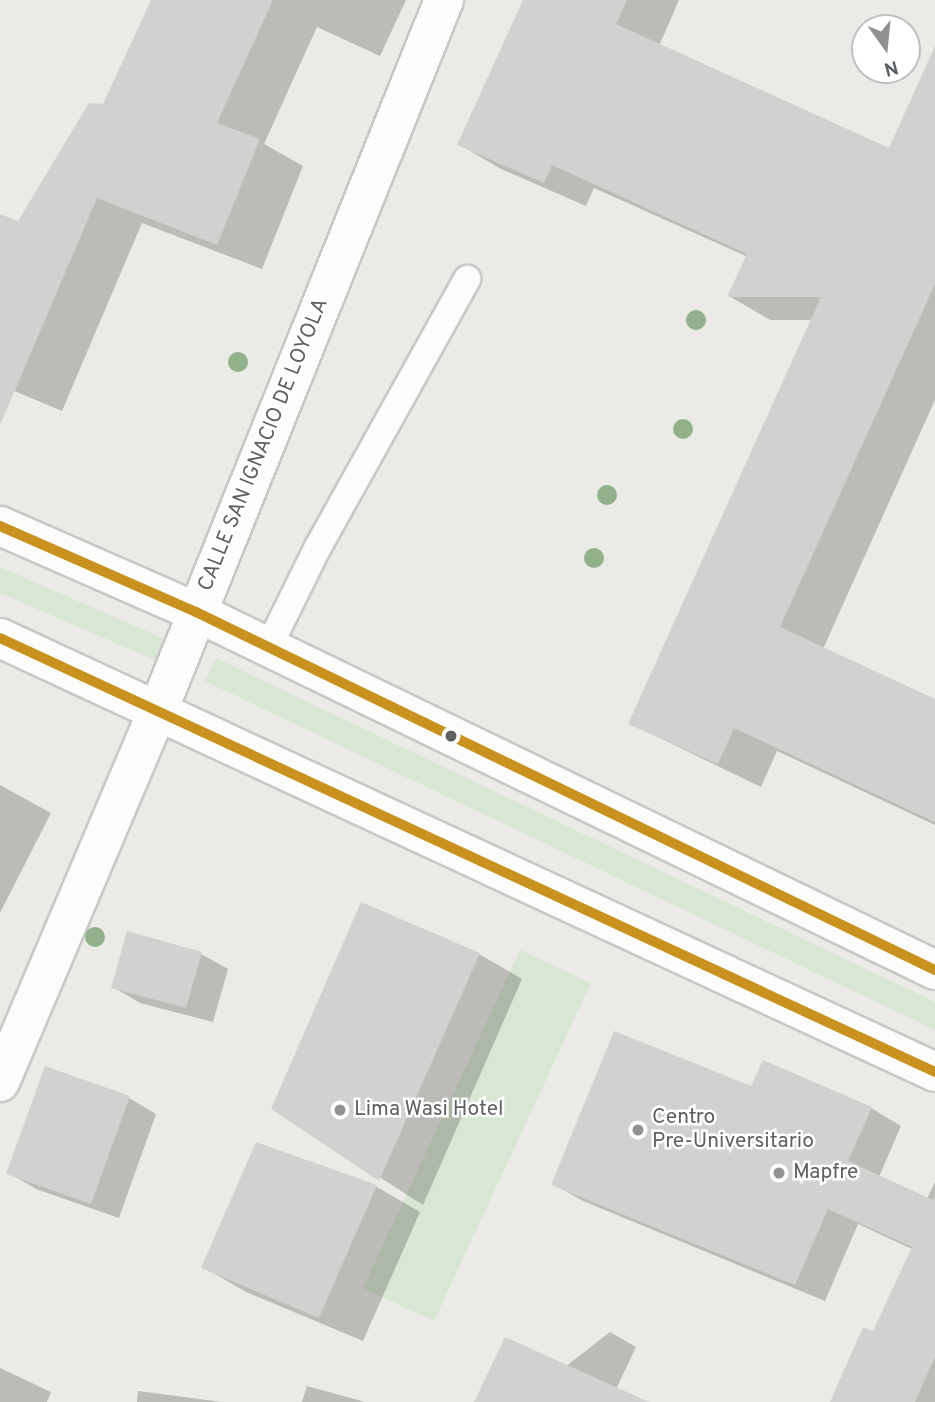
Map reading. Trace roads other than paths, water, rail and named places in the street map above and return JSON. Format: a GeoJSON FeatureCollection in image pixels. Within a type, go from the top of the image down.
{"type":"FeatureCollection","features":[{"type":"Feature","properties":{"kind":"main road","name":"CALLE SAN IGNACIO DE LOYOLA"},"geometry":{"type":"LineString","coordinates":[[0,1082],[159,708],[444,0]]}},
{"type":"Feature","properties":{"kind":"main road"},"geometry":{"type":"LineString","coordinates":[[0,526],[196,612],[935,970]]}},
{"type":"Feature","properties":{"kind":"main road"},"geometry":{"type":"LineString","coordinates":[[0,638],[159,708],[935,1072]]}},
{"type":"Feature","properties":{"kind":"lane"},"geometry":{"type":"LineString","coordinates":[[268,648],[318,547],[467,279]]}},
{"type":"Feature","properties":{"kind":"place","name":"Lima Wasi Hotel"},"geometry":{"type":"Point","coordinates":[340,1110]}},
{"type":"Feature","properties":{"kind":"place","name":"Centro Pre-Universitario"},"geometry":{"type":"Point","coordinates":[638,1130]}},
{"type":"Feature","properties":{"kind":"place","name":"Mapfre"},"geometry":{"type":"Point","coordinates":[779,1173]}}]}
